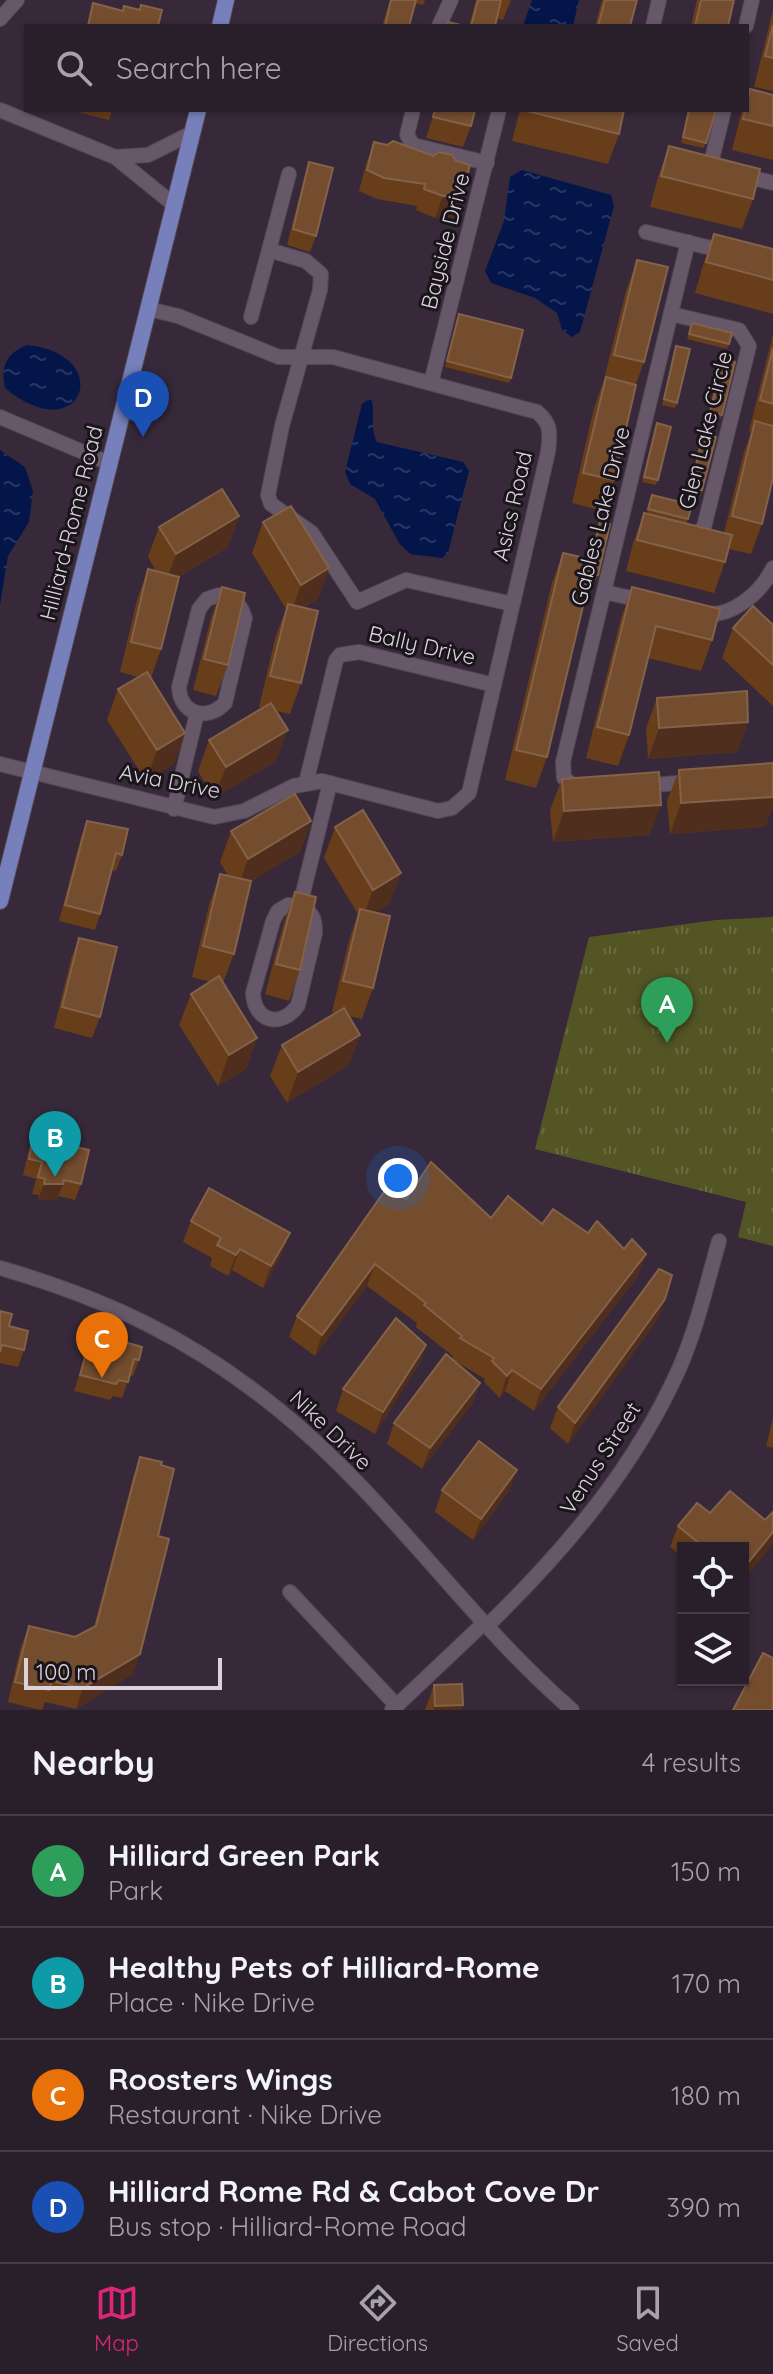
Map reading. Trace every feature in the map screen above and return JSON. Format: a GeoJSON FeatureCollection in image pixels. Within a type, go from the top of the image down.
{"type":"FeatureCollection","features":[{"type":"Feature","properties":{"kind":"main road"},"geometry":{"type":"LineString","coordinates":[[220,24],[226,0]]}},
{"type":"Feature","properties":{"kind":"main road","name":"Hilliard-Rome Road"},"geometry":{"type":"LineString","coordinates":[[0,901],[197,112]]}},
{"type":"Feature","properties":{"kind":"street"},"geometry":{"type":"LineString","coordinates":[[0,19],[17,0]]}},
{"type":"Feature","properties":{"kind":"street"},"geometry":{"type":"LineString","coordinates":[[440,24],[451,0]]}},
{"type":"Feature","properties":{"kind":"street"},"geometry":{"type":"LineString","coordinates":[[653,24],[659,0]]}},
{"type":"Feature","properties":{"kind":"street"},"geometry":{"type":"LineString","coordinates":[[746,24],[752,0]]}},
{"type":"Feature","properties":{"kind":"street"},"geometry":{"type":"LineString","coordinates":[[0,110],[115,157],[173,204]]}},
{"type":"Feature","properties":{"kind":"street"},"geometry":{"type":"LineString","coordinates":[[413,112],[407,135],[413,145],[487,163]]}},
{"type":"Feature","properties":{"kind":"street","name":"Bayside Drive"},"geometry":{"type":"LineString","coordinates":[[431,383],[499,112]]}},
{"type":"Feature","properties":{"kind":"street"},"geometry":{"type":"LineString","coordinates":[[710,167],[724,112]]}},
{"type":"Feature","properties":{"kind":"street"},"geometry":{"type":"LineString","coordinates":[[115,157],[148,155],[192,133]]}},
{"type":"Feature","properties":{"kind":"street"},"geometry":{"type":"LineString","coordinates":[[691,163],[773,183]]}},
{"type":"Feature","properties":{"kind":"street"},"geometry":{"type":"LineString","coordinates":[[251,317],[289,174]]}},
{"type":"Feature","properties":{"kind":"street"},"geometry":{"type":"LineString","coordinates":[[646,232],[744,256]]}},
{"type":"Feature","properties":{"kind":"street","name":"Gables Lake Drive"},"geometry":{"type":"LineString","coordinates":[[590,790],[564,778],[563,762],[688,242]]}},
{"type":"Feature","properties":{"kind":"street"},"geometry":{"type":"LineString","coordinates":[[269,250],[306,261],[321,274],[320,290],[269,486],[271,504],[312,533],[357,602],[406,580],[512,604]]}},
{"type":"Feature","properties":{"kind":"street","name":"Asics Road"},"geometry":{"type":"LineString","coordinates":[[148,309],[178,316],[279,357],[333,357],[537,412],[547,420],[550,432],[548,452],[469,793],[452,808],[438,811],[330,783],[306,783]]}},
{"type":"Feature","properties":{"kind":"street","name":"Glen Lake Circle"},"geometry":{"type":"LineString","coordinates":[[671,314],[739,330],[749,346],[704,527],[696,535],[678,533]]}},
{"type":"Feature","properties":{"kind":"street"},"geometry":{"type":"LineString","coordinates":[[0,417],[109,463]]}},
{"type":"Feature","properties":{"kind":"street"},"geometry":{"type":"LineString","coordinates":[[622,520],[641,525]]}},
{"type":"Feature","properties":{"kind":"street"},"geometry":{"type":"LineString","coordinates":[[686,610],[710,615],[745,601],[763,584],[773,568]]}},
{"type":"Feature","properties":{"kind":"street"},"geometry":{"type":"LineString","coordinates":[[604,592],[658,604]]}},
{"type":"Feature","properties":{"kind":"street"},"geometry":{"type":"LineString","coordinates":[[219,595],[232,598],[241,606],[245,618],[225,703],[208,714],[197,713],[186,709],[179,699],[179,687],[199,609],[207,599],[219,595]]}},
{"type":"Feature","properties":{"kind":"street"},"geometry":{"type":"LineString","coordinates":[[745,601],[758,614]]}},
{"type":"Feature","properties":{"kind":"street","name":"Bally Drive"},"geometry":{"type":"LineString","coordinates":[[306,783],[336,660],[340,655],[359,652],[494,685]]}},
{"type":"Feature","properties":{"kind":"street"},"geometry":{"type":"LineString","coordinates":[[174,809],[197,713]]}},
{"type":"Feature","properties":{"kind":"street","name":"Avia Drive"},"geometry":{"type":"LineString","coordinates":[[0,764],[214,817],[244,811],[274,794],[306,783]]}},
{"type":"Feature","properties":{"kind":"street"},"geometry":{"type":"LineString","coordinates":[[628,787],[700,782]]}},
{"type":"Feature","properties":{"kind":"street"},"geometry":{"type":"LineString","coordinates":[[300,905],[330,783]]}},
{"type":"Feature","properties":{"kind":"street"},"geometry":{"type":"LineString","coordinates":[[288,905],[300,905],[310,911],[316,921],[298,1005],[291,1015],[281,1020],[270,1020],[259,1015],[253,1005],[253,993],[278,911],[288,905]]}},
{"type":"Feature","properties":{"kind":"street","name":"Venus Street"},"geometry":{"type":"LineString","coordinates":[[394,1708],[486,1624],[584,1525],[641,1443],[680,1367],[719,1241]]}},
{"type":"Feature","properties":{"kind":"street","name":"Nike Drive"},"geometry":{"type":"LineString","coordinates":[[0,1268],[108,1303],[178,1338],[225,1369],[313,1440],[569,1709]]}},
{"type":"Feature","properties":{"kind":"street"},"geometry":{"type":"LineString","coordinates":[[290,1592],[394,1708]]}},
{"type":"Feature","properties":{"kind":"green space"},"geometry":{"type":"Polygon","coordinates":[[[773,917],[773,1246],[738,1237],[746,1202],[535,1149],[589,937],[716,920],[773,917]]]}},
{"type":"Feature","properties":{"kind":"water"},"geometry":{"type":"Polygon","coordinates":[[[532,0],[579,0],[573,24],[524,24],[532,0]]]}},
{"type":"Feature","properties":{"kind":"water"},"geometry":{"type":"Polygon","coordinates":[[[522,170],[611,195],[614,206],[580,332],[572,337],[562,330],[557,313],[535,298],[491,283],[485,271],[504,221],[510,177],[522,170]]]}},
{"type":"Feature","properties":{"kind":"water"},"geometry":{"type":"Polygon","coordinates":[[[27,345],[55,352],[72,365],[80,379],[79,394],[70,405],[54,410],[32,405],[5,388],[4,367],[7,361],[14,352],[27,345]]]}},
{"type":"Feature","properties":{"kind":"water"},"geometry":{"type":"Polygon","coordinates":[[[371,398],[373,431],[377,442],[463,462],[469,471],[448,553],[442,558],[410,554],[399,543],[375,499],[350,484],[345,472],[362,404],[371,398]]]}},
{"type":"Feature","properties":{"kind":"water"},"geometry":{"type":"Polygon","coordinates":[[[0,450],[25,467],[33,491],[29,522],[8,556],[0,605],[0,450]]]}},
{"type":"Feature","properties":{"kind":"building"},"geometry":{"type":"Polygon","coordinates":[[[391,0],[416,0],[410,24],[385,24],[391,0]]]}},
{"type":"Feature","properties":{"kind":"building"},"geometry":{"type":"Polygon","coordinates":[[[478,0],[501,0],[495,24],[472,24],[478,0]]]}},
{"type":"Feature","properties":{"kind":"building"},"geometry":{"type":"Polygon","coordinates":[[[605,0],[637,0],[631,24],[599,24],[605,0]]]}},
{"type":"Feature","properties":{"kind":"building"},"geometry":{"type":"Polygon","coordinates":[[[701,0],[734,0],[728,24],[695,24],[701,0]]]}},
{"type":"Feature","properties":{"kind":"building"},"geometry":{"type":"Polygon","coordinates":[[[93,3],[123,11],[124,6],[140,10],[141,5],[162,10],[158,24],[88,24],[93,3]]]}},
{"type":"Feature","properties":{"kind":"building"},"geometry":{"type":"Polygon","coordinates":[[[773,25],[773,58],[765,56],[773,25]]]}},
{"type":"Feature","properties":{"kind":"building"},"geometry":{"type":"Polygon","coordinates":[[[750,89],[773,95],[773,126],[743,119],[745,112],[749,112],[750,89]]]}},
{"type":"Feature","properties":{"kind":"building"},"geometry":{"type":"Polygon","coordinates":[[[434,112],[474,112],[471,126],[433,117],[434,112]]]}},
{"type":"Feature","properties":{"kind":"building"},"geometry":{"type":"Polygon","coordinates":[[[531,112],[624,112],[619,134],[531,112]]]}},
{"type":"Feature","properties":{"kind":"building"},"geometry":{"type":"Polygon","coordinates":[[[689,112],[715,112],[706,143],[683,137],[689,112]]]}},
{"type":"Feature","properties":{"kind":"building"},"geometry":{"type":"Polygon","coordinates":[[[393,141],[433,156],[439,152],[452,155],[456,161],[470,165],[462,197],[443,196],[424,189],[425,184],[384,178],[367,170],[374,142],[387,145],[393,141]]]}},
{"type":"Feature","properties":{"kind":"building"},"geometry":{"type":"Polygon","coordinates":[[[669,146],[760,169],[753,199],[661,176],[669,146]]]}},
{"type":"Feature","properties":{"kind":"building"},"geometry":{"type":"Polygon","coordinates":[[[309,162],[333,168],[316,236],[293,229],[309,162]]]}},
{"type":"Feature","properties":{"kind":"building"},"geometry":{"type":"Polygon","coordinates":[[[714,234],[773,249],[773,280],[706,262],[714,234]]]}},
{"type":"Feature","properties":{"kind":"building"},"geometry":{"type":"Polygon","coordinates":[[[637,260],[668,267],[644,362],[614,355],[637,260]]]}},
{"type":"Feature","properties":{"kind":"building"},"geometry":{"type":"Polygon","coordinates":[[[459,314],[523,330],[511,378],[447,361],[459,314]]]}},
{"type":"Feature","properties":{"kind":"building"},"geometry":{"type":"Polygon","coordinates":[[[692,323],[732,333],[729,344],[689,334],[692,323]]]}},
{"type":"Feature","properties":{"kind":"building"},"geometry":{"type":"Polygon","coordinates":[[[676,346],[690,349],[677,403],[664,399],[676,346]]]}},
{"type":"Feature","properties":{"kind":"building"},"geometry":{"type":"Polygon","coordinates":[[[773,348],[773,404],[760,400],[773,348]]]}},
{"type":"Feature","properties":{"kind":"building"},"geometry":{"type":"Polygon","coordinates":[[[723,358],[735,362],[722,415],[710,412],[723,358]]]}},
{"type":"Feature","properties":{"kind":"building"},"geometry":{"type":"Polygon","coordinates":[[[606,377],[636,385],[614,480],[583,473],[606,377]]]}},
{"type":"Feature","properties":{"kind":"building"},"geometry":{"type":"Polygon","coordinates":[[[755,421],[773,426],[773,478],[762,524],[732,516],[755,421]]]}},
{"type":"Feature","properties":{"kind":"building"},"geometry":{"type":"Polygon","coordinates":[[[657,423],[671,427],[658,480],[644,477],[657,423]]]}},
{"type":"Feature","properties":{"kind":"building"},"geometry":{"type":"Polygon","coordinates":[[[703,434],[716,437],[702,490],[691,488],[703,434]]]}},
{"type":"Feature","properties":{"kind":"building"},"geometry":{"type":"Polygon","coordinates":[[[222,489],[239,516],[176,554],[159,527],[222,489]]]}},
{"type":"Feature","properties":{"kind":"building"},"geometry":{"type":"Polygon","coordinates":[[[652,495],[692,505],[688,519],[648,509],[652,495]]]}},
{"type":"Feature","properties":{"kind":"building"},"geometry":{"type":"Polygon","coordinates":[[[291,506],[329,568],[301,585],[263,522],[291,506]]]}},
{"type":"Feature","properties":{"kind":"building"},"geometry":{"type":"Polygon","coordinates":[[[644,513],[732,535],[725,562],[637,540],[644,513]]]}},
{"type":"Feature","properties":{"kind":"building"},"geometry":{"type":"Polygon","coordinates":[[[600,521],[610,524],[598,575],[591,573],[594,560],[591,560],[600,521]]]}},
{"type":"Feature","properties":{"kind":"building"},"geometry":{"type":"Polygon","coordinates":[[[563,553],[594,560],[547,757],[516,750],[563,553]]]}},
{"type":"Feature","properties":{"kind":"building"},"geometry":{"type":"Polygon","coordinates":[[[148,569],[179,577],[161,649],[131,642],[148,569]]]}},
{"type":"Feature","properties":{"kind":"building"},"geometry":{"type":"Polygon","coordinates":[[[222,587],[245,593],[228,665],[204,659],[222,587]]]}},
{"type":"Feature","properties":{"kind":"building"},"geometry":{"type":"Polygon","coordinates":[[[632,587],[720,609],[712,640],[656,626],[629,735],[597,727],[632,587]]]}},
{"type":"Feature","properties":{"kind":"building"},"geometry":{"type":"Polygon","coordinates":[[[288,604],[318,611],[301,683],[270,676],[288,604]]]}},
{"type":"Feature","properties":{"kind":"building"},"geometry":{"type":"Polygon","coordinates":[[[753,606],[773,625],[773,665],[733,628],[753,606]]]}},
{"type":"Feature","properties":{"kind":"building"},"geometry":{"type":"Polygon","coordinates":[[[147,672],[185,733],[157,750],[118,689],[147,672]]]}},
{"type":"Feature","properties":{"kind":"building"},"geometry":{"type":"Polygon","coordinates":[[[747,691],[748,722],[659,728],[657,698],[747,691]]]}},
{"type":"Feature","properties":{"kind":"building"},"geometry":{"type":"Polygon","coordinates":[[[271,703],[288,730],[226,767],[209,740],[271,703]]]}},
{"type":"Feature","properties":{"kind":"building"},"geometry":{"type":"Polygon","coordinates":[[[773,763],[773,797],[681,803],[679,770],[773,763]]]}},
{"type":"Feature","properties":{"kind":"building"},"geometry":{"type":"Polygon","coordinates":[[[659,772],[661,805],[564,811],[562,779],[659,772]]]}},
{"type":"Feature","properties":{"kind":"building"},"geometry":{"type":"Polygon","coordinates":[[[295,794],[311,821],[248,859],[231,831],[295,794]]]}},
{"type":"Feature","properties":{"kind":"building"},"geometry":{"type":"Polygon","coordinates":[[[363,810],[401,873],[373,890],[335,827],[363,810]]]}},
{"type":"Feature","properties":{"kind":"building"},"geometry":{"type":"Polygon","coordinates":[[[87,821],[128,829],[122,855],[116,853],[100,914],[65,905],[87,821]]]}},
{"type":"Feature","properties":{"kind":"building"},"geometry":{"type":"Polygon","coordinates":[[[220,874],[251,881],[234,954],[203,946],[220,874]]]}},
{"type":"Feature","properties":{"kind":"building"},"geometry":{"type":"Polygon","coordinates":[[[295,892],[316,897],[300,970],[276,964],[295,892]]]}},
{"type":"Feature","properties":{"kind":"building"},"geometry":{"type":"Polygon","coordinates":[[[360,909],[390,916],[373,988],[343,981],[360,909]]]}},
{"type":"Feature","properties":{"kind":"building"},"geometry":{"type":"Polygon","coordinates":[[[79,938],[117,947],[100,1017],[62,1007],[79,938]]]}},
{"type":"Feature","properties":{"kind":"building"},"geometry":{"type":"Polygon","coordinates":[[[219,976],[257,1038],[229,1055],[191,994],[219,976]]]}},
{"type":"Feature","properties":{"kind":"building"},"geometry":{"type":"Polygon","coordinates":[[[344,1008],[360,1035],[298,1072],[282,1045],[344,1008]]]}},
{"type":"Feature","properties":{"kind":"building"},"geometry":{"type":"Polygon","coordinates":[[[33,1137],[89,1150],[81,1184],[64,1180],[63,1184],[44,1184],[45,1179],[38,1177],[42,1162],[29,1159],[33,1137]]]}},
{"type":"Feature","properties":{"kind":"building"},"geometry":{"type":"Polygon","coordinates":[[[431,1162],[491,1218],[508,1196],[542,1224],[553,1209],[588,1233],[597,1221],[624,1249],[632,1239],[646,1254],[541,1389],[512,1370],[507,1376],[492,1361],[494,1358],[460,1338],[462,1336],[424,1305],[426,1303],[375,1264],[322,1335],[297,1316],[386,1189],[406,1199],[431,1162]]]}},
{"type":"Feature","properties":{"kind":"building"},"geometry":{"type":"Polygon","coordinates":[[[209,1188],[290,1233],[271,1266],[240,1249],[236,1255],[217,1245],[221,1238],[191,1221],[209,1188]]]}},
{"type":"Feature","properties":{"kind":"building"},"geometry":{"type":"Polygon","coordinates":[[[659,1269],[672,1275],[665,1299],[575,1423],[558,1407],[659,1269]]]}},
{"type":"Feature","properties":{"kind":"building"},"geometry":{"type":"Polygon","coordinates":[[[0,1311],[12,1314],[9,1326],[28,1331],[24,1350],[2,1345],[0,1352],[0,1311]]]}},
{"type":"Feature","properties":{"kind":"building"},"geometry":{"type":"Polygon","coordinates":[[[396,1318],[426,1345],[383,1412],[343,1389],[396,1318]]]}},
{"type":"Feature","properties":{"kind":"building"},"geometry":{"type":"Polygon","coordinates":[[[96,1334],[142,1347],[139,1360],[134,1359],[128,1382],[119,1380],[116,1384],[80,1375],[85,1357],[90,1359],[96,1334]]]}},
{"type":"Feature","properties":{"kind":"building"},"geometry":{"type":"Polygon","coordinates":[[[446,1354],[480,1383],[430,1448],[394,1423],[446,1354]]]}},
{"type":"Feature","properties":{"kind":"building"},"geometry":{"type":"Polygon","coordinates":[[[479,1441],[517,1470],[481,1519],[442,1490],[479,1441]]]}},
{"type":"Feature","properties":{"kind":"building"},"geometry":{"type":"Polygon","coordinates":[[[140,1457],[162,1462],[161,1465],[174,1469],[158,1536],[169,1539],[140,1654],[83,1688],[52,1681],[49,1690],[15,1682],[29,1626],[75,1637],[96,1626],[140,1457]]]}},
{"type":"Feature","properties":{"kind":"building"},"geometry":{"type":"Polygon","coordinates":[[[730,1491],[765,1520],[773,1512],[773,1532],[749,1562],[749,1542],[698,1542],[678,1526],[697,1503],[710,1513],[730,1491]]]}},
{"type":"Feature","properties":{"kind":"building"},"geometry":{"type":"Polygon","coordinates":[[[763,1653],[773,1658],[773,1710],[733,1710],[746,1686],[749,1686],[749,1680],[763,1653]]]}},
{"type":"Feature","properties":{"kind":"building"},"geometry":{"type":"Polygon","coordinates":[[[462,1684],[463,1705],[435,1706],[434,1685],[462,1684]]]}},
{"type":"Feature","properties":{"kind":"place","name":"Hilliard Rome Rd & Cabot Cove Dr"},"geometry":{"type":"Point","coordinates":[143,437]}},
{"type":"Feature","properties":{"kind":"place","name":"Hilliard Green Park"},"geometry":{"type":"Point","coordinates":[667,1043]}},
{"type":"Feature","properties":{"kind":"place","name":"Healthy Pets of Hilliard-Rome"},"geometry":{"type":"Point","coordinates":[55,1177]}},
{"type":"Feature","properties":{"kind":"place","name":"Roosters Wings"},"geometry":{"type":"Point","coordinates":[102,1378]}}]}
